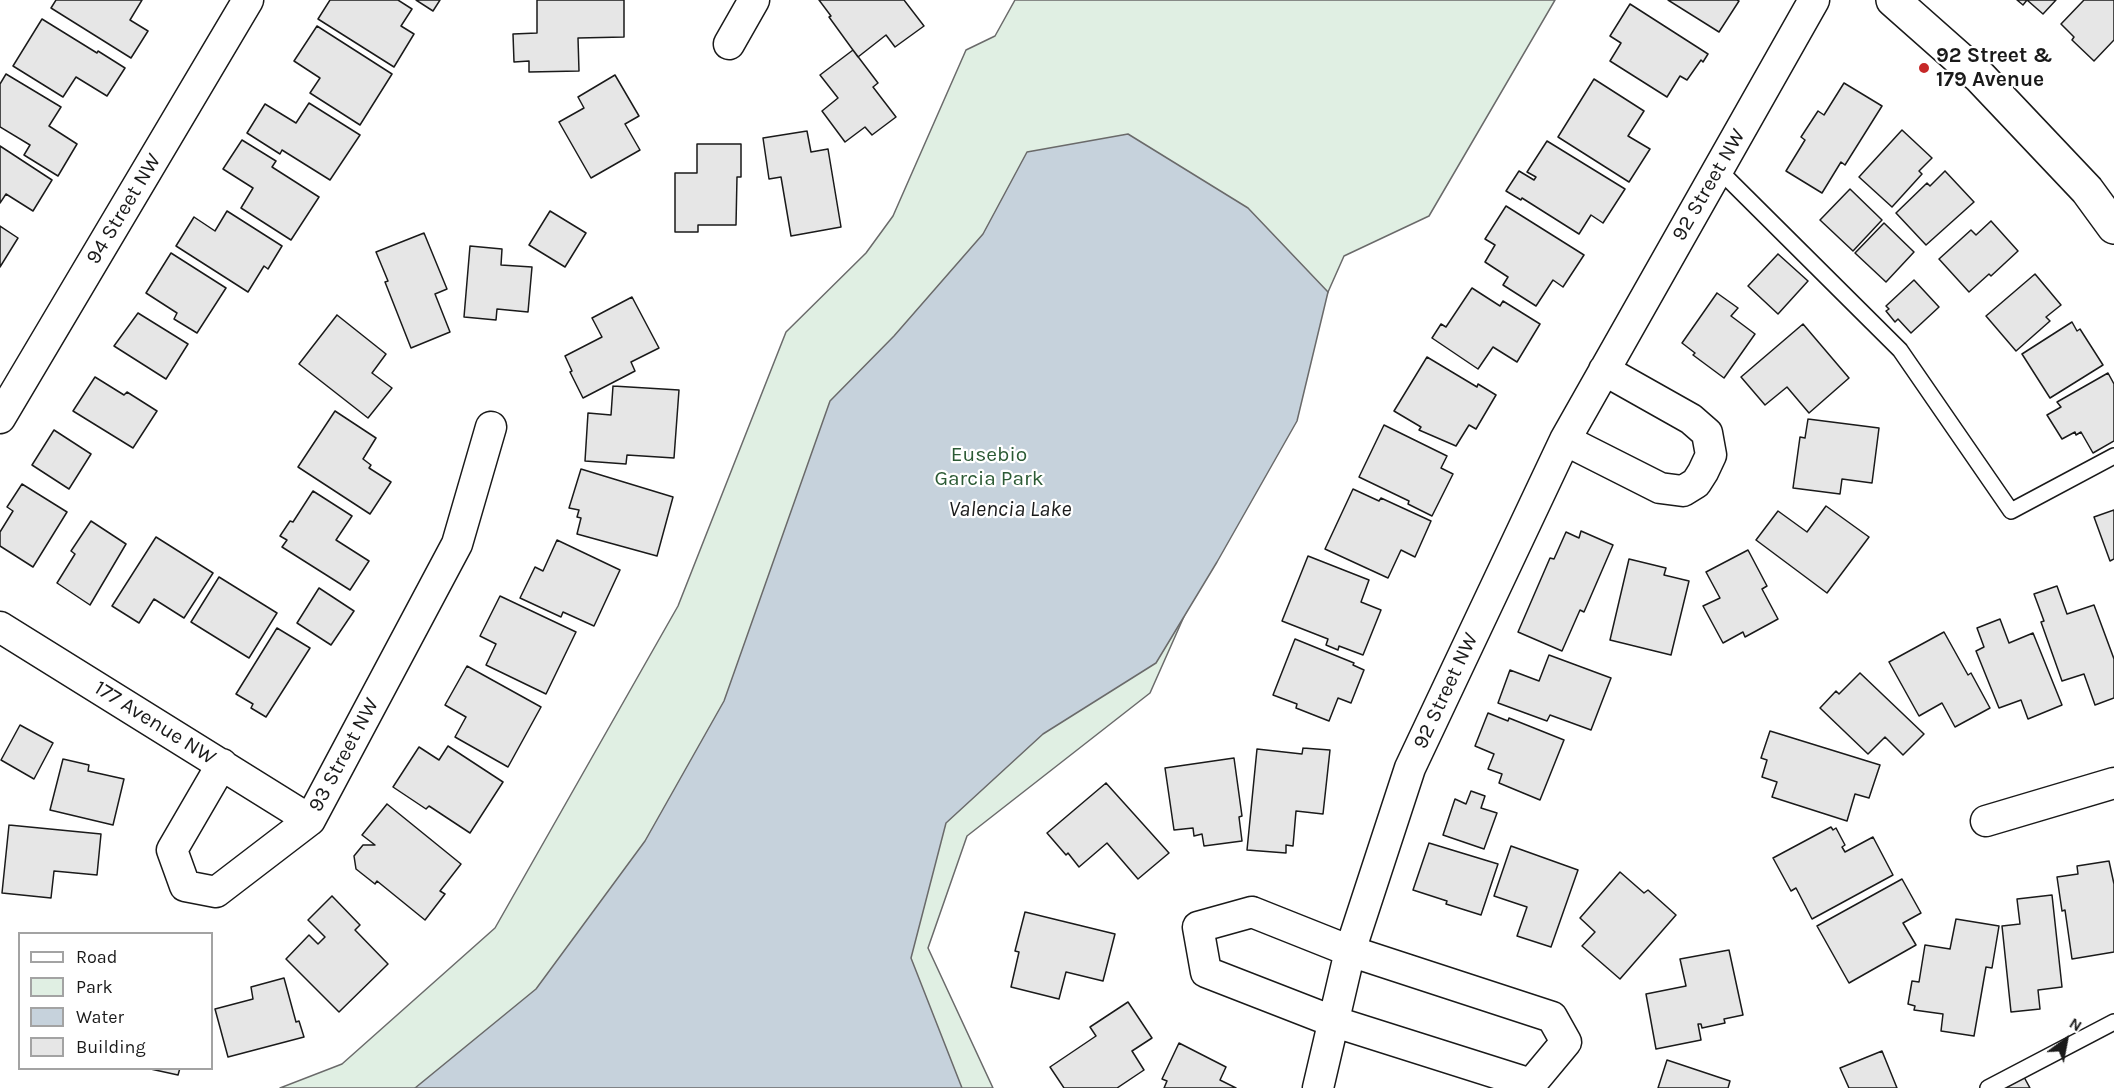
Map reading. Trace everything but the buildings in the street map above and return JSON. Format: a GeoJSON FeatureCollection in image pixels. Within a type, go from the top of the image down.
{"type":"FeatureCollection","features":[{"type":"Feature","properties":{"kind":"street","name":"94 Street NW"},"geometry":{"type":"LineString","coordinates":[[0,418],[248,0]]}},
{"type":"Feature","properties":{"kind":"street"},"geometry":{"type":"LineString","coordinates":[[729,44],[754,0]]}},
{"type":"Feature","properties":{"kind":"street","name":"92 Street NW"},"geometry":{"type":"LineString","coordinates":[[1318,1088],[1350,951],[1410,768],[1565,440],[1814,0]]}},
{"type":"Feature","properties":{"kind":"street"},"geometry":{"type":"LineString","coordinates":[[1893,0],[1980,77],[2087,190],[2114,227]]}},
{"type":"Feature","properties":{"kind":"street"},"geometry":{"type":"LineString","coordinates":[[1565,440],[1660,488],[1683,491],[1696,483],[1703,472],[1711,455],[1707,433],[1690,419],[1604,370]]}},
{"type":"Feature","properties":{"kind":"street","name":"93 Street NW"},"geometry":{"type":"LineString","coordinates":[[222,764],[172,850],[185,886],[216,892],[310,820],[457,544],[490,427]]}},
{"type":"Feature","properties":{"kind":"street","name":"177 Avenue NW"},"geometry":{"type":"LineString","coordinates":[[0,627],[310,820]]}},
{"type":"Feature","properties":{"kind":"street"},"geometry":{"type":"LineString","coordinates":[[1986,821],[2114,783]]}},
{"type":"Feature","properties":{"kind":"street"},"geometry":{"type":"LineString","coordinates":[[1252,912],[1350,951],[1552,1017],[1566,1042],[1530,1084],[1332,1021],[1206,972],[1198,927],[1252,912]]}},
{"type":"Feature","properties":{"kind":"lane"},"geometry":{"type":"LineString","coordinates":[[1718,169],[1900,350],[2011,512],[2114,456]]}},
{"type":"Feature","properties":{"kind":"lane"},"geometry":{"type":"LineString","coordinates":[[1988,1088],[2114,1022]]}},
{"type":"Feature","properties":{"kind":"green space","name":"Valencia Lake"},"geometry":{"type":"Polygon","coordinates":[[[1015,0],[1555,0],[1429,216],[1344,256],[1150,693],[967,836],[928,948],[993,1088],[280,1088],[342,1064],[495,928],[678,606],[786,332],[866,253],[893,216],[966,50],[995,36],[1015,0]]]}},
{"type":"Feature","properties":{"kind":"water","name":"Valencia Lake"},"geometry":{"type":"Polygon","coordinates":[[[1128,134],[1248,208],[1328,292],[1297,421],[1217,562],[1156,663],[1043,734],[946,823],[911,958],[962,1088],[415,1088],[536,989],[645,841],[724,701],[830,401],[894,336],[983,234],[1027,152],[1128,134]]]}},
{"type":"Feature","properties":{"kind":"place","name":"92 Street & 179 Avenue"},"geometry":{"type":"Point","coordinates":[1924,68]}},
{"type":"Feature","properties":{"kind":"park label","name":"Eusebio Garcia Park"},"geometry":{"type":"Point","coordinates":[989,467]}}]}
